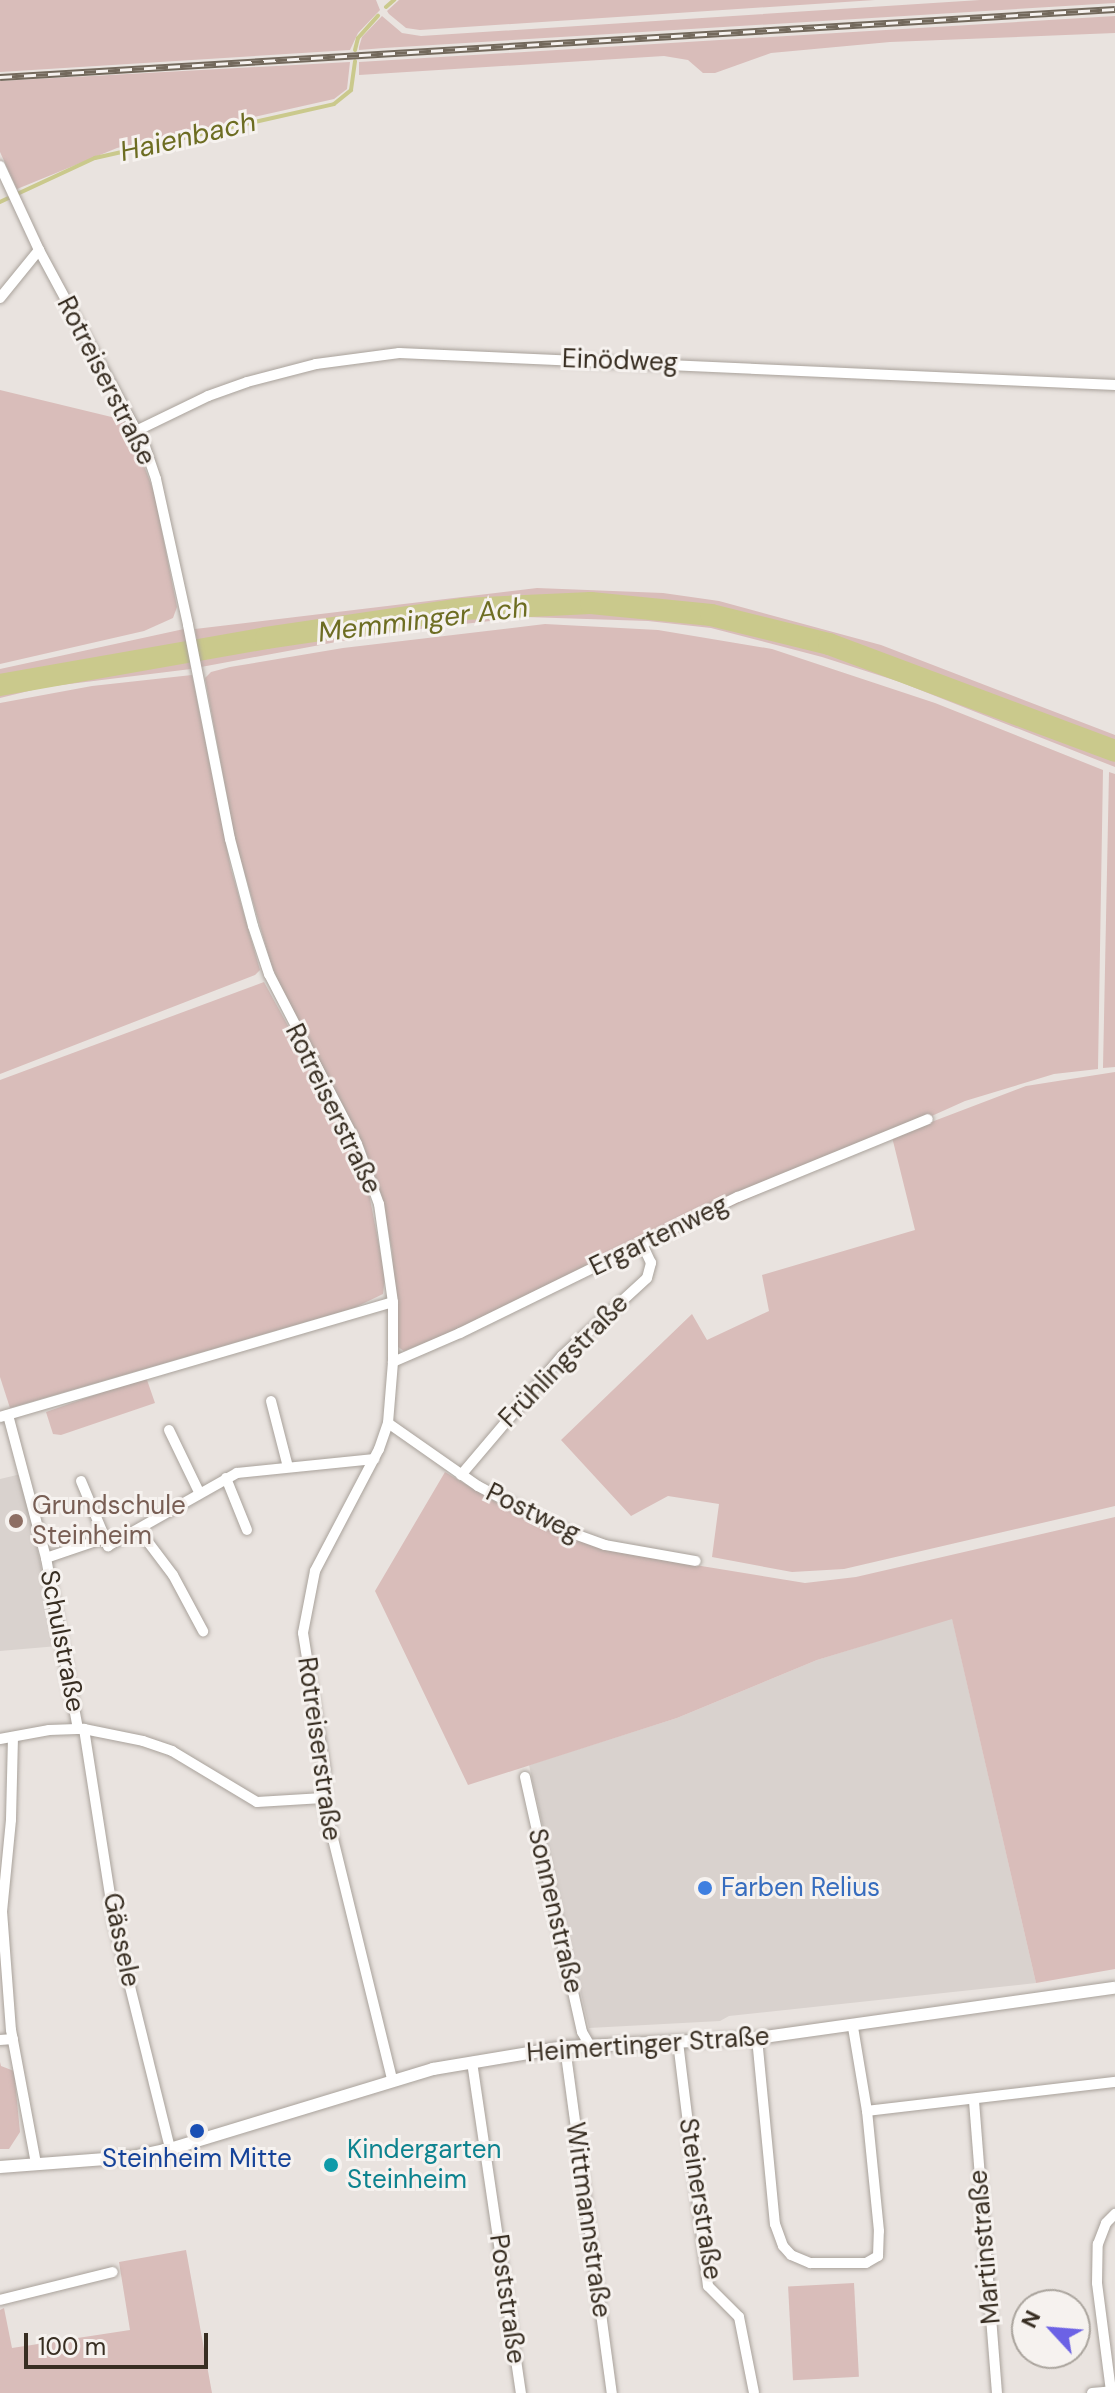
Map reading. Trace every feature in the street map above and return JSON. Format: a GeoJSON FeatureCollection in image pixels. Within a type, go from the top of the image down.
{"type":"FeatureCollection","features":[{"type":"Feature","properties":{"kind":"street","name":"Rotreiserstraße"},"geometry":{"type":"LineString","coordinates":[[0,166],[39,250],[138,430],[156,479],[230,839],[253,926],[269,974],[368,1170],[383,1224],[393,1302],[393,1362],[388,1423],[374,1459],[323,1552],[304,1617],[303,1633],[325,1771],[323,1798],[392,2079]]}},
{"type":"Feature","properties":{"kind":"street"},"geometry":{"type":"LineString","coordinates":[[0,298],[39,250]]}},
{"type":"Feature","properties":{"kind":"street","name":"Einödweg"},"geometry":{"type":"LineString","coordinates":[[138,430],[208,396],[247,382],[329,361],[399,353],[1115,385]]}},
{"type":"Feature","properties":{"kind":"street","name":"Ergartenweg"},"geometry":{"type":"LineString","coordinates":[[393,1362],[460,1333],[760,1187],[928,1119]]}},
{"type":"Feature","properties":{"kind":"street","name":"Frühlingstraße"},"geometry":{"type":"LineString","coordinates":[[461,1475],[562,1356],[647,1278],[651,1263],[642,1244]]}},
{"type":"Feature","properties":{"kind":"street"},"geometry":{"type":"LineString","coordinates":[[4,1416],[393,1302]]}},
{"type":"Feature","properties":{"kind":"street"},"geometry":{"type":"LineString","coordinates":[[271,1401],[288,1467]]}},
{"type":"Feature","properties":{"kind":"street","name":"Schulstraße"},"geometry":{"type":"LineString","coordinates":[[4,1416],[46,1558],[81,1729]]}},
{"type":"Feature","properties":{"kind":"street","name":"Postweg"},"geometry":{"type":"LineString","coordinates":[[388,1423],[461,1475],[510,1505],[580,1537],[696,1561]]}},
{"type":"Feature","properties":{"kind":"street"},"geometry":{"type":"LineString","coordinates":[[169,1430],[199,1492]]}},
{"type":"Feature","properties":{"kind":"street"},"geometry":{"type":"LineString","coordinates":[[81,1481],[108,1546],[237,1473],[374,1459]]}},
{"type":"Feature","properties":{"kind":"street"},"geometry":{"type":"LineString","coordinates":[[226,1478],[247,1530]]}},
{"type":"Feature","properties":{"kind":"street"},"geometry":{"type":"LineString","coordinates":[[139,1530],[173,1575],[203,1631]]}},
{"type":"Feature","properties":{"kind":"street"},"geometry":{"type":"LineString","coordinates":[[46,1558],[105,1538]]}},
{"type":"Feature","properties":{"kind":"street"},"geometry":{"type":"LineString","coordinates":[[0,1739],[81,1729],[158,1745],[257,1802],[323,1798]]}},
{"type":"Feature","properties":{"kind":"street","name":"Gässele"},"geometry":{"type":"LineString","coordinates":[[81,1729],[115,1926],[170,2149]]}},
{"type":"Feature","properties":{"kind":"street"},"geometry":{"type":"LineString","coordinates":[[13,1737],[2,1911],[13,2039],[36,2164]]}},
{"type":"Feature","properties":{"kind":"street","name":"Sonnenstraße"},"geometry":{"type":"LineString","coordinates":[[525,1777],[582,2032],[589,2044]]}},
{"type":"Feature","properties":{"kind":"street","name":"Heimertinger Straße"},"geometry":{"type":"LineString","coordinates":[[0,2167],[132,2157],[170,2149],[392,2079],[565,2047],[757,2038],[1115,1988]]}},
{"type":"Feature","properties":{"kind":"street"},"geometry":{"type":"LineString","coordinates":[[757,2038],[775,2224],[783,2246],[802,2261],[866,2263],[878,2256],[879,2231],[867,2111],[853,2027]]}},
{"type":"Feature","properties":{"kind":"street"},"geometry":{"type":"LineString","coordinates":[[0,2040],[13,2039]]}},
{"type":"Feature","properties":{"kind":"street","name":"Steinerstraße"},"geometry":{"type":"LineString","coordinates":[[678,2042],[708,2286],[739,2317],[754,2393]]}},
{"type":"Feature","properties":{"kind":"street","name":"Wittmannstraße"},"geometry":{"type":"LineString","coordinates":[[565,2047],[612,2393]]}},
{"type":"Feature","properties":{"kind":"street","name":"Poststraße"},"geometry":{"type":"LineString","coordinates":[[472,2062],[521,2393]]}},
{"type":"Feature","properties":{"kind":"street"},"geometry":{"type":"LineString","coordinates":[[867,2111],[974,2101],[1115,2082]]}},
{"type":"Feature","properties":{"kind":"street","name":"Martinstraße"},"geometry":{"type":"LineString","coordinates":[[974,2101],[997,2393]]}},
{"type":"Feature","properties":{"kind":"street"},"geometry":{"type":"LineString","coordinates":[[1092,2393],[1113,2391],[1097,2283],[1097,2257],[1106,2223],[1115,2214]]}},
{"type":"Feature","properties":{"kind":"street"},"geometry":{"type":"LineString","coordinates":[[0,2300],[113,2272]]}},
{"type":"Feature","properties":{"kind":"shaded area"},"geometry":{"type":"Polygon","coordinates":[[[0,0],[376,0],[380,10],[358,33],[350,50],[0,72],[0,0]]]}},
{"type":"Feature","properties":{"kind":"shaded area"},"geometry":{"type":"Polygon","coordinates":[[[399,0],[875,0],[420,30],[406,28],[389,14],[387,11],[399,0]]]}},
{"type":"Feature","properties":{"kind":"shaded area"},"geometry":{"type":"Polygon","coordinates":[[[980,0],[1115,0],[1115,3],[359,50],[362,37],[382,16],[402,33],[421,36],[980,0]]]}},
{"type":"Feature","properties":{"kind":"shaded area"},"geometry":{"type":"Polygon","coordinates":[[[1115,16],[1115,33],[890,42],[771,53],[715,73],[703,73],[688,60],[664,56],[359,75],[359,62],[1115,16]]]}},
{"type":"Feature","properties":{"kind":"shaded area"},"geometry":{"type":"Polygon","coordinates":[[[350,62],[347,89],[334,99],[117,148],[17,189],[0,152],[0,81],[350,62]]]}},
{"type":"Feature","properties":{"kind":"shaded area"},"geometry":{"type":"Polygon","coordinates":[[[0,390],[124,420],[154,492],[177,607],[173,618],[144,631],[0,664],[0,390]]]}},
{"type":"Feature","properties":{"kind":"shaded area"},"geometry":{"type":"Polygon","coordinates":[[[537,588],[663,593],[719,601],[881,645],[1115,735],[1115,767],[900,682],[822,657],[711,628],[648,621],[526,617],[385,633],[201,667],[195,629],[537,588]]]}},
{"type":"Feature","properties":{"kind":"shaded area"},"geometry":{"type":"Polygon","coordinates":[[[545,624],[658,630],[772,649],[935,703],[1103,770],[1098,1069],[1054,1074],[965,1101],[462,1328],[404,1351],[398,1347],[392,1251],[382,1197],[364,1147],[290,1009],[271,964],[235,840],[205,678],[211,672],[230,667],[343,648],[545,624]]]}},
{"type":"Feature","properties":{"kind":"shaded area"},"geometry":{"type":"Polygon","coordinates":[[[184,629],[191,669],[45,687],[0,698],[0,669],[184,629]]]}},
{"type":"Feature","properties":{"kind":"shaded area"},"geometry":{"type":"Polygon","coordinates":[[[192,675],[231,869],[260,970],[255,975],[0,1074],[0,703],[92,686],[192,675]]]}},
{"type":"Feature","properties":{"kind":"shaded area"},"geometry":{"type":"Polygon","coordinates":[[[1109,772],[1115,774],[1115,1067],[1103,1068],[1109,772]]]}},
{"type":"Feature","properties":{"kind":"shaded area"},"geometry":{"type":"Polygon","coordinates":[[[264,982],[332,1106],[367,1183],[385,1277],[383,1294],[354,1308],[10,1408],[0,1377],[0,1080],[264,982]]]}},
{"type":"Feature","properties":{"kind":"shaded area"},"geometry":{"type":"Polygon","coordinates":[[[1115,1072],[1115,1506],[844,1569],[792,1572],[712,1557],[719,1504],[668,1496],[631,1516],[561,1440],[692,1314],[707,1340],[769,1311],[762,1275],[915,1230],[892,1137],[1026,1086],[1115,1072]]]}},
{"type":"Feature","properties":{"kind":"shaded area"},"geometry":{"type":"Polygon","coordinates":[[[146,1377],[155,1403],[61,1435],[53,1434],[46,1412],[146,1377]]]}},
{"type":"Feature","properties":{"kind":"shaded area"},"geometry":{"type":"Polygon","coordinates":[[[445,1472],[509,1510],[579,1541],[634,1555],[805,1583],[856,1577],[1115,1517],[1115,1969],[1036,1983],[952,1619],[817,1660],[677,1718],[468,1785],[375,1591],[445,1472]]]}},
{"type":"Feature","properties":{"kind":"shaded area","name":"Grundschule Steinheim"},"geometry":{"type":"Polygon","coordinates":[[[21,1474],[58,1646],[0,1651],[0,1479],[21,1474]]]}},
{"type":"Feature","properties":{"kind":"shaded area"},"geometry":{"type":"Polygon","coordinates":[[[952,1618],[1036,1983],[729,2016],[720,2021],[589,2028],[529,1765],[677,1718],[817,1660],[952,1618]]]}},
{"type":"Feature","properties":{"kind":"shaded area"},"geometry":{"type":"Polygon","coordinates":[[[0,2062],[1,2066],[14,2071],[20,2132],[9,2149],[0,2149],[0,2062]]]}},
{"type":"Feature","properties":{"kind":"shaded area"},"geometry":{"type":"Polygon","coordinates":[[[186,2250],[212,2393],[0,2393],[0,2310],[4,2308],[12,2348],[130,2330],[119,2262],[186,2250]]]}},
{"type":"Feature","properties":{"kind":"shaded area"},"geometry":{"type":"Polygon","coordinates":[[[854,2283],[859,2377],[793,2380],[788,2286],[854,2283]]]}},
{"type":"Feature","properties":{"kind":"waterway","name":"Haienbach"},"geometry":{"type":"LineString","coordinates":[[386,7],[394,0]]}},
{"type":"Feature","properties":{"kind":"waterway","name":"Haienbach"},"geometry":{"type":"LineString","coordinates":[[355,50],[358,38],[378,16]]}},
{"type":"Feature","properties":{"kind":"waterway","name":"Haienbach"},"geometry":{"type":"LineString","coordinates":[[0,202],[95,158],[334,104],[351,90],[355,61]]}},
{"type":"Feature","properties":{"kind":"waterway","name":"Memminger Ach"},"geometry":{"type":"LineString","coordinates":[[0,685],[266,638],[463,609],[591,603],[711,615],[829,644],[1115,751]]}},
{"type":"Feature","properties":{"kind":"railway"},"geometry":{"type":"LineString","coordinates":[[0,77],[1115,9]]}},
{"type":"Feature","properties":{"kind":"place","name":"Grundschule Steinheim"},"geometry":{"type":"Point","coordinates":[16,1521]}},
{"type":"Feature","properties":{"kind":"place","name":"Farben Relius"},"geometry":{"type":"Point","coordinates":[705,1888]}},
{"type":"Feature","properties":{"kind":"place","name":"Steinheim Mitte"},"geometry":{"type":"Point","coordinates":[197,2131]}},
{"type":"Feature","properties":{"kind":"place","name":"Kindergarten Steinheim"},"geometry":{"type":"Point","coordinates":[331,2165]}}]}
